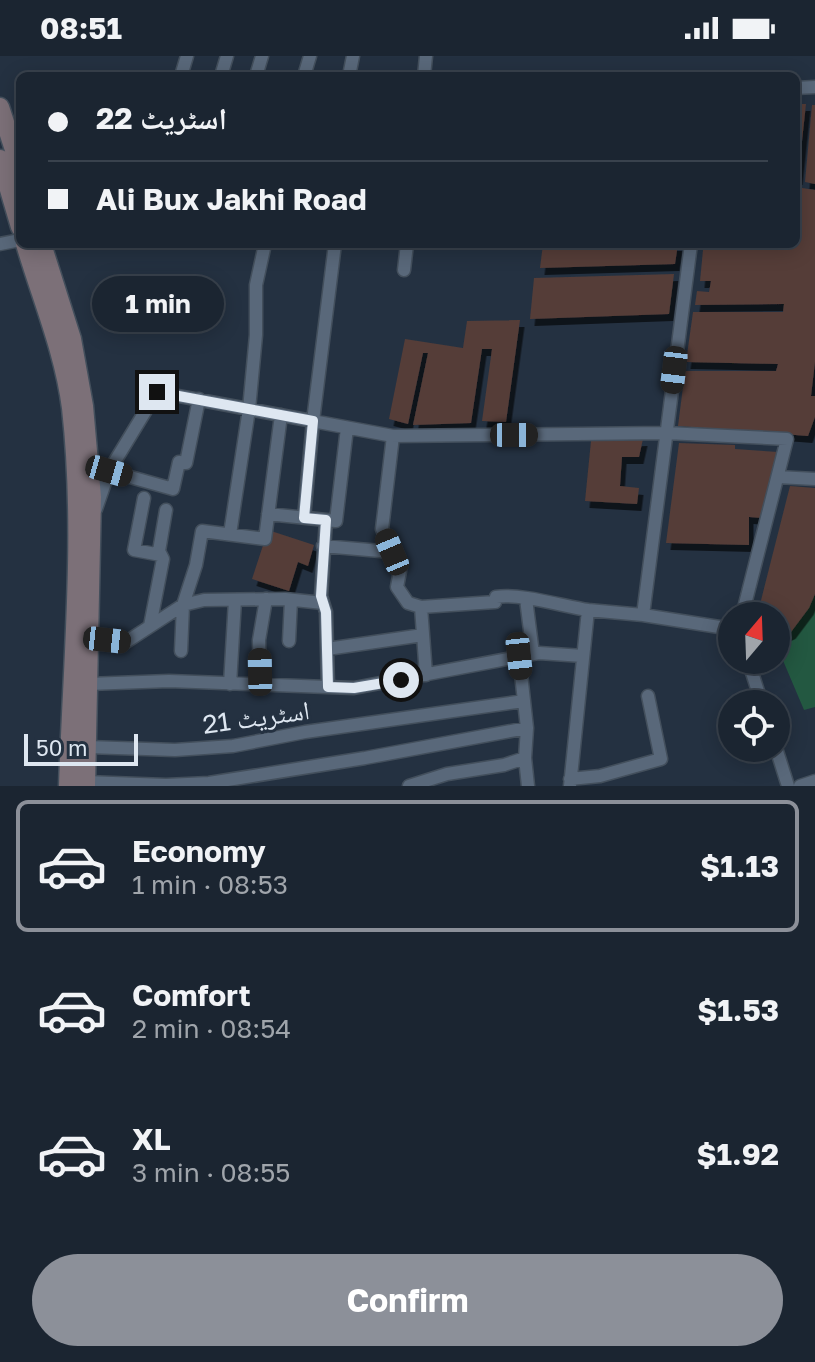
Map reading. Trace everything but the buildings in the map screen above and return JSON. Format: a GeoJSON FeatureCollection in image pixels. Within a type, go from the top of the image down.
{"type":"FeatureCollection","features":[{"type":"Feature","properties":{"kind":"main road"},"geometry":{"type":"LineString","coordinates":[[0,107],[14,156],[13,184]]}},
{"type":"Feature","properties":{"kind":"main road"},"geometry":{"type":"LineString","coordinates":[[26,248],[57,346],[71,406],[85,523],[80,785]]}},
{"type":"Feature","properties":{"kind":"main road"},"geometry":{"type":"LineString","coordinates":[[43,248],[72,339],[82,383],[88,747],[80,785]]}},
{"type":"Feature","properties":{"kind":"street"},"geometry":{"type":"LineString","coordinates":[[230,534],[249,409],[256,335],[256,285],[264,248]]}},
{"type":"Feature","properties":{"kind":"street"},"geometry":{"type":"LineString","coordinates":[[304,518],[335,248]]}},
{"type":"Feature","properties":{"kind":"street"},"geometry":{"type":"LineString","coordinates":[[404,270],[407,248]]}},
{"type":"Feature","properties":{"kind":"street"},"geometry":{"type":"LineString","coordinates":[[643,615],[690,248]]}},
{"type":"Feature","properties":{"kind":"street"},"geometry":{"type":"LineString","coordinates":[[85,523],[109,471],[157,392],[393,436],[666,433],[787,439],[746,602]]}},
{"type":"Feature","properties":{"kind":"street"},"geometry":{"type":"LineString","coordinates":[[109,471],[173,489],[179,462],[186,463],[199,399]]}},
{"type":"Feature","properties":{"kind":"street"},"geometry":{"type":"LineString","coordinates":[[181,651],[183,605],[196,565],[202,531],[265,539],[281,415]]}},
{"type":"Feature","properties":{"kind":"street"},"geometry":{"type":"LineString","coordinates":[[268,514],[336,521],[347,428]]}},
{"type":"Feature","properties":{"kind":"street"},"geometry":{"type":"LineString","coordinates":[[393,436],[382,529],[400,571],[397,587],[408,603],[421,607],[495,602],[496,597],[510,594],[588,610],[718,627]]}},
{"type":"Feature","properties":{"kind":"street"},"geometry":{"type":"LineString","coordinates":[[778,477],[815,479]]}},
{"type":"Feature","properties":{"kind":"street"},"geometry":{"type":"LineString","coordinates":[[144,498],[134,550],[161,555]]}},
{"type":"Feature","properties":{"kind":"street"},"geometry":{"type":"LineString","coordinates":[[150,626],[163,559],[159,551],[166,510]]}},
{"type":"Feature","properties":{"kind":"street"},"geometry":{"type":"LineString","coordinates":[[326,520],[323,603],[326,612],[328,687]]}},
{"type":"Feature","properties":{"kind":"street"},"geometry":{"type":"LineString","coordinates":[[323,546],[392,552]]}},
{"type":"Feature","properties":{"kind":"street"},"geometry":{"type":"LineString","coordinates":[[88,638],[126,642],[183,605],[204,600],[266,599],[323,603]]}},
{"type":"Feature","properties":{"kind":"street"},"geometry":{"type":"LineString","coordinates":[[260,685],[259,640],[266,599]]}},
{"type":"Feature","properties":{"kind":"street"},"geometry":{"type":"LineString","coordinates":[[526,599],[533,654]]}},
{"type":"Feature","properties":{"kind":"street"},"geometry":{"type":"LineString","coordinates":[[230,684],[235,600]]}},
{"type":"Feature","properties":{"kind":"street"},"geometry":{"type":"LineString","coordinates":[[289,641],[291,600]]}},
{"type":"Feature","properties":{"kind":"street"},"geometry":{"type":"LineString","coordinates":[[421,607],[426,675]]}},
{"type":"Feature","properties":{"kind":"street"},"geometry":{"type":"LineString","coordinates":[[588,610],[570,782],[601,781],[661,759],[648,696]]}},
{"type":"Feature","properties":{"kind":"street"},"geometry":{"type":"LineString","coordinates":[[327,649],[423,635]]}},
{"type":"Feature","properties":{"kind":"street"},"geometry":{"type":"LineString","coordinates":[[88,684],[169,681],[354,688],[519,656],[584,653]]}},
{"type":"Feature","properties":{"kind":"street"},"geometry":{"type":"LineString","coordinates":[[519,656],[527,728],[525,758],[528,786]]}},
{"type":"Feature","properties":{"kind":"street","name":"اسٹریٹ 21"},"geometry":{"type":"LineString","coordinates":[[88,747],[175,750],[233,746],[320,730],[524,701]]}},
{"type":"Feature","properties":{"kind":"street"},"geometry":{"type":"LineString","coordinates":[[80,785],[209,783],[527,728]]}},
{"type":"Feature","properties":{"kind":"street"},"geometry":{"type":"LineString","coordinates":[[409,786],[447,774],[504,765],[525,758]]}},
{"type":"Feature","properties":{"kind":"street"},"geometry":{"type":"LineString","coordinates":[[780,762],[788,786]]}},
{"type":"Feature","properties":{"kind":"street"},"geometry":{"type":"LineString","coordinates":[[800,786],[815,781]]}},
{"type":"Feature","properties":{"kind":"green space"},"geometry":{"type":"Polygon","coordinates":[[[815,594],[815,707],[804,710],[789,674],[790,630],[815,594]]]}},
{"type":"Feature","properties":{"kind":"route"},"geometry":{"type":"LineString","coordinates":[[157,392],[313,421],[304,518],[326,520],[321,596],[326,612],[328,687],[354,688],[401,680]]}}]}
